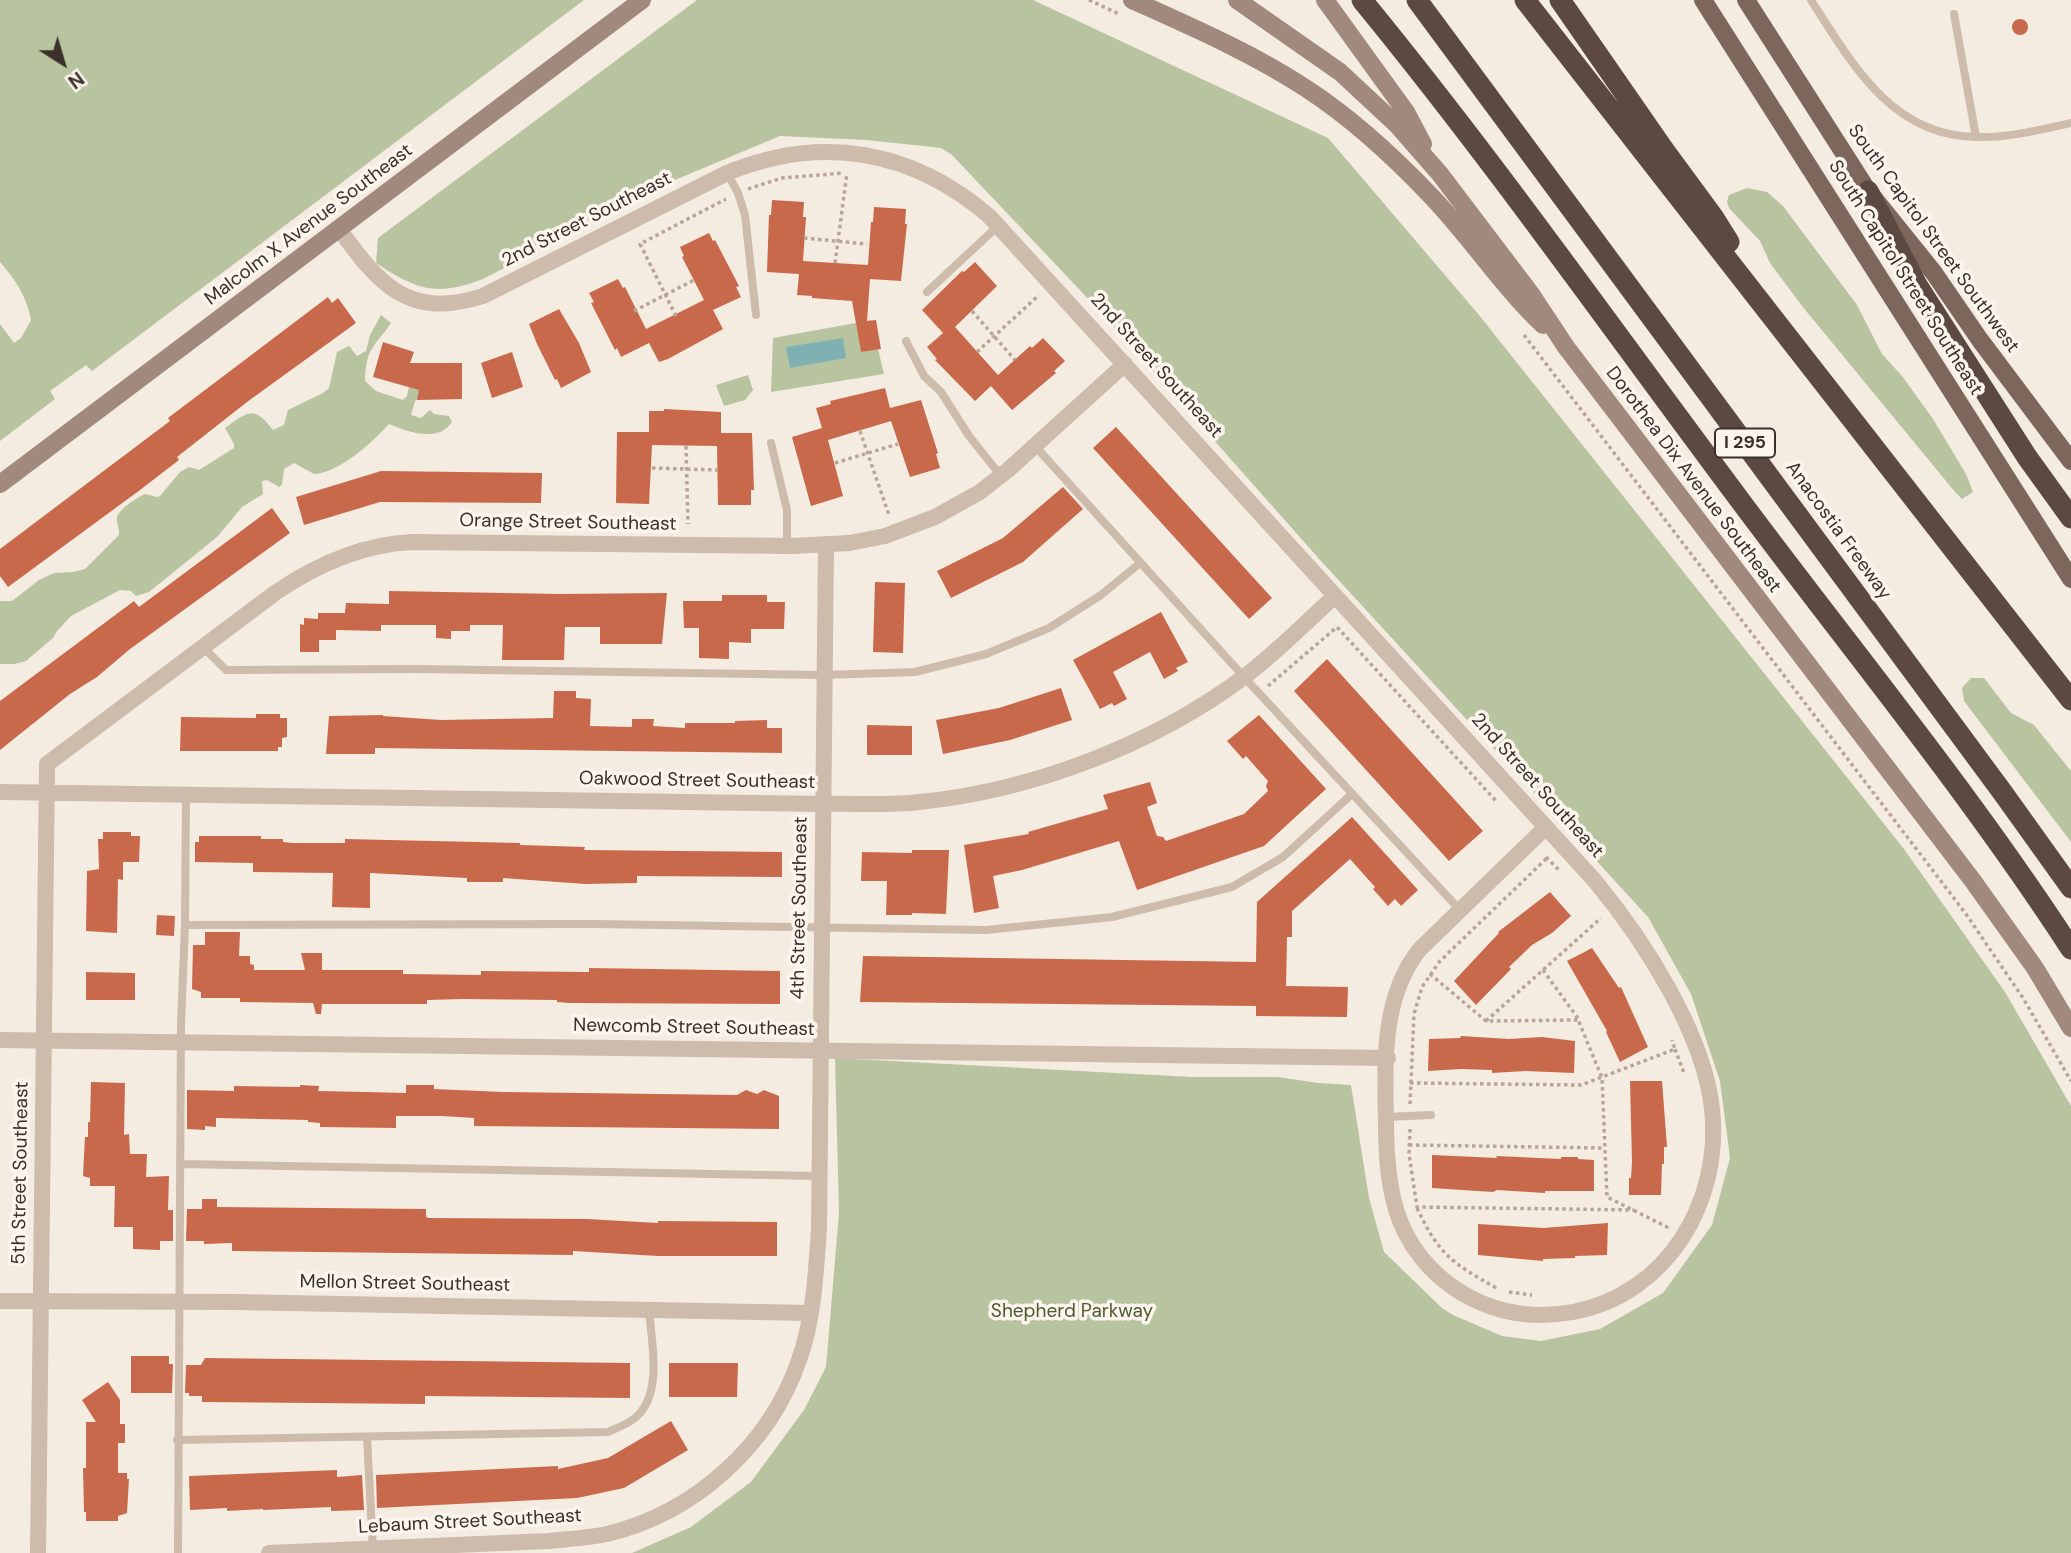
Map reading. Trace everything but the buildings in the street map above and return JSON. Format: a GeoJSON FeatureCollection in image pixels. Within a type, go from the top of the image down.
{"type":"FeatureCollection","features":[{"type":"Feature","properties":{"kind":"highway"},"geometry":{"type":"LineString","coordinates":[[1362,0],[1467,131],[1740,500],[1927,745],[2010,858],[2071,949]]}},
{"type":"Feature","properties":{"kind":"highway"},"geometry":{"type":"LineString","coordinates":[[1378,0],[1432,73],[1467,131]]}},
{"type":"Feature","properties":{"kind":"highway","name":"Anacostia Freeway"},"geometry":{"type":"LineString","coordinates":[[1417,0],[2071,888]]}},
{"type":"Feature","properties":{"kind":"highway"},"geometry":{"type":"LineString","coordinates":[[1525,0],[2071,699]]}},
{"type":"Feature","properties":{"kind":"highway"},"geometry":{"type":"LineString","coordinates":[[1560,0],[1714,218],[1766,308]]}},
{"type":"Feature","properties":{"kind":"highway"},"geometry":{"type":"LineString","coordinates":[[1868,191],[1917,285],[2028,457],[2071,517]]}},
{"type":"Feature","properties":{"kind":"main road","name":"Malcolm X Avenue Southeast"},"geometry":{"type":"LineString","coordinates":[[0,484],[642,0]]}},
{"type":"Feature","properties":{"kind":"main road","name":"Dorothea Dix Avenue Southeast"},"geometry":{"type":"LineString","coordinates":[[1237,0],[1340,72],[1398,126],[1440,174],[1531,294],[1566,347],[1973,881],[2035,968],[2071,1028]]}},
{"type":"Feature","properties":{"kind":"main road"},"geometry":{"type":"LineString","coordinates":[[1325,0],[1406,112],[1440,174]]}},
{"type":"Feature","properties":{"kind":"main road","name":"South Capitol Street Southwest"},"geometry":{"type":"LineString","coordinates":[[1746,0],[1868,191],[1934,273],[1979,340],[2071,461]]}},
{"type":"Feature","properties":{"kind":"main road","name":"South Capitol Street Southeast"},"geometry":{"type":"LineString","coordinates":[[1704,2],[2071,579]]}},
{"type":"Feature","properties":{"kind":"main road"},"geometry":{"type":"LineString","coordinates":[[1128,8],[1267,65],[1309,90],[1355,125],[1432,197],[1466,235],[1519,303],[1566,347]]}},
{"type":"Feature","properties":{"kind":"street","name":"2nd Street Southeast"},"geometry":{"type":"LineString","coordinates":[[339,229],[371,271],[391,289],[429,302],[456,303],[483,296],[506,285],[727,173],[756,162],[802,153],[841,152],[880,157],[906,165],[944,183],[979,207],[999,225],[1621,913],[1666,984],[1693,1041],[1705,1074],[1712,1109],[1711,1162],[1703,1197],[1687,1231],[1664,1262],[1634,1287],[1617,1297],[1581,1310],[1542,1315],[1503,1311],[1475,1300],[1449,1285],[1421,1257],[1410,1241],[1394,1204],[1386,1149],[1386,1117]]}},
{"type":"Feature","properties":{"kind":"street","name":"Orange Street Southeast"},"geometry":{"type":"LineString","coordinates":[[46,793],[47,764],[281,589],[315,569],[341,558],[390,544],[429,541],[787,547],[868,540],[918,525],[965,501],[1001,476],[1125,364]]}},
{"type":"Feature","properties":{"kind":"street","name":"4th Street Southeast"},"geometry":{"type":"LineString","coordinates":[[809,1313],[817,1251],[819,1176],[826,545]]}},
{"type":"Feature","properties":{"kind":"street","name":"Oakwood Street Southeast"},"geometry":{"type":"LineString","coordinates":[[0,792],[823,804],[915,803],[981,794],[1083,763],[1179,718],[1244,677],[1335,596]]}},
{"type":"Feature","properties":{"kind":"street","name":"5th Street Southeast"},"geometry":{"type":"LineString","coordinates":[[38,1553],[46,793]]}},
{"type":"Feature","properties":{"kind":"street"},"geometry":{"type":"LineString","coordinates":[[1386,1117],[1391,1009],[1401,977],[1420,949],[1546,827]]}},
{"type":"Feature","properties":{"kind":"street","name":"Newcomb Street Southeast"},"geometry":{"type":"LineString","coordinates":[[0,1040],[1388,1058]]}},
{"type":"Feature","properties":{"kind":"street","name":"Mellon Street Southeast"},"geometry":{"type":"LineString","coordinates":[[0,1301],[809,1313]]}},
{"type":"Feature","properties":{"kind":"street","name":"Lebaum Street Southeast"},"geometry":{"type":"LineString","coordinates":[[269,1553],[578,1539],[622,1530],[676,1507],[722,1474],[760,1434],[776,1411],[800,1357],[809,1313]]}},
{"type":"Feature","properties":{"kind":"lane"},"geometry":{"type":"LineString","coordinates":[[1811,0],[1853,65],[1890,104],[1914,120],[1932,128],[1976,137],[2025,133],[2071,124]]}},
{"type":"Feature","properties":{"kind":"lane"},"geometry":{"type":"LineString","coordinates":[[1954,14],[1976,137]]}},
{"type":"Feature","properties":{"kind":"lane"},"geometry":{"type":"LineString","coordinates":[[727,173],[746,215],[756,315]]}},
{"type":"Feature","properties":{"kind":"lane"},"geometry":{"type":"LineString","coordinates":[[927,292],[999,225]]}},
{"type":"Feature","properties":{"kind":"lane"},"geometry":{"type":"LineString","coordinates":[[906,341],[924,376],[941,392],[969,436],[1001,476]]}},
{"type":"Feature","properties":{"kind":"lane"},"geometry":{"type":"LineString","coordinates":[[771,443],[787,510],[787,547]]}},
{"type":"Feature","properties":{"kind":"lane"},"geometry":{"type":"LineString","coordinates":[[1034,446],[1460,910]]}},
{"type":"Feature","properties":{"kind":"lane"},"geometry":{"type":"LineString","coordinates":[[203,647],[226,670],[824,675],[915,672],[986,653],[1049,628],[1101,595],[1140,563]]}},
{"type":"Feature","properties":{"kind":"lane"},"geometry":{"type":"LineString","coordinates":[[185,925],[594,924],[986,930],[1112,917],[1232,887],[1283,857],[1352,793]]}},
{"type":"Feature","properties":{"kind":"lane"},"geometry":{"type":"LineString","coordinates":[[178,1553],[180,1042],[185,925],[186,796]]}},
{"type":"Feature","properties":{"kind":"lane"},"geometry":{"type":"LineString","coordinates":[[1386,1117],[1431,1115]]}},
{"type":"Feature","properties":{"kind":"lane"},"geometry":{"type":"LineString","coordinates":[[180,1164],[819,1176]]}},
{"type":"Feature","properties":{"kind":"lane"},"geometry":{"type":"LineString","coordinates":[[177,1440],[608,1432],[625,1425],[640,1414],[648,1400],[653,1375],[649,1309]]}},
{"type":"Feature","properties":{"kind":"lane"},"geometry":{"type":"LineString","coordinates":[[367,1438],[373,1549]]}},
{"type":"Feature","properties":{"kind":"path"},"geometry":{"type":"LineString","coordinates":[[1089,0],[1128,8]]}},
{"type":"Feature","properties":{"kind":"path"},"geometry":{"type":"LineString","coordinates":[[835,263],[846,173]]}},
{"type":"Feature","properties":{"kind":"path"},"geometry":{"type":"LineString","coordinates":[[676,316],[640,244],[738,193],[782,178],[857,174]]}},
{"type":"Feature","properties":{"kind":"path"},"geometry":{"type":"LineString","coordinates":[[804,238],[867,244]]}},
{"type":"Feature","properties":{"kind":"path"},"geometry":{"type":"LineString","coordinates":[[634,311],[696,279]]}},
{"type":"Feature","properties":{"kind":"path"},"geometry":{"type":"LineString","coordinates":[[977,352],[1040,296],[1031,287]]}},
{"type":"Feature","properties":{"kind":"path"},"geometry":{"type":"LineString","coordinates":[[972,311],[1015,360]]}},
{"type":"Feature","properties":{"kind":"path"},"geometry":{"type":"LineString","coordinates":[[1517,326],[1958,904],[2023,998],[2071,1081]]}},
{"type":"Feature","properties":{"kind":"path"},"geometry":{"type":"LineString","coordinates":[[860,431],[889,516]]}},
{"type":"Feature","properties":{"kind":"path"},"geometry":{"type":"LineString","coordinates":[[835,463],[898,444]]}},
{"type":"Feature","properties":{"kind":"path"},"geometry":{"type":"LineString","coordinates":[[686,446],[688,524]]}},
{"type":"Feature","properties":{"kind":"path"},"geometry":{"type":"LineString","coordinates":[[652,468],[717,470]]}},
{"type":"Feature","properties":{"kind":"path"},"geometry":{"type":"LineString","coordinates":[[1259,694],[1337,627],[1502,808]]}},
{"type":"Feature","properties":{"kind":"path"},"geometry":{"type":"LineString","coordinates":[[1541,1296],[1500,1290],[1452,1262],[1430,1235],[1417,1207],[1409,1145],[1410,1083],[1414,1014],[1422,987],[1430,974],[1545,856],[1562,874]]}},
{"type":"Feature","properties":{"kind":"path"},"geometry":{"type":"LineString","coordinates":[[1486,1021],[1601,918],[1607,927]]}},
{"type":"Feature","properties":{"kind":"path"},"geometry":{"type":"LineString","coordinates":[[1543,970],[1578,1020],[1602,1078],[1607,1197],[1667,1227]]}},
{"type":"Feature","properties":{"kind":"path"},"geometry":{"type":"LineString","coordinates":[[1430,974],[1486,1021],[1578,1020]]}},
{"type":"Feature","properties":{"kind":"path"},"geometry":{"type":"LineString","coordinates":[[1671,1037],[1688,1085]]}},
{"type":"Feature","properties":{"kind":"path"},"geometry":{"type":"LineString","coordinates":[[1410,1083],[1581,1085],[1675,1049]]}},
{"type":"Feature","properties":{"kind":"path"},"geometry":{"type":"LineString","coordinates":[[1409,1145],[1605,1148]]}},
{"type":"Feature","properties":{"kind":"path"},"geometry":{"type":"LineString","coordinates":[[1417,1207],[1634,1210]]}},
{"type":"Feature","properties":{"kind":"path"},"geometry":{"type":"LineString","coordinates":[[1659,1236],[1674,1221]]}},
{"type":"Feature","properties":{"kind":"green space"},"geometry":{"type":"Polygon","coordinates":[[[0,0],[584,0],[92,371],[86,365],[50,391],[55,399],[0,441],[0,324],[14,343],[21,338],[31,320],[20,289],[0,262],[0,0]]]}},
{"type":"Feature","properties":{"kind":"green space","name":"Shepherd Parkway"},"geometry":{"type":"Polygon","coordinates":[[[697,0],[1033,0],[1328,138],[1479,315],[1904,849],[2005,992],[2071,1106],[2071,1553],[632,1553],[691,1527],[751,1482],[804,1410],[826,1367],[839,1213],[835,1058],[1192,1077],[1278,1077],[1351,1085],[1369,1198],[1384,1252],[1442,1308],[1453,1315],[1502,1336],[1541,1341],[1600,1329],[1663,1293],[1712,1225],[1730,1158],[1720,1081],[1691,994],[1648,917],[1321,561],[1095,306],[952,155],[941,148],[867,140],[780,136],[675,180],[467,285],[427,288],[415,285],[376,263],[378,238],[697,0]]]}},
{"type":"Feature","properties":{"kind":"green space"},"geometry":{"type":"Polygon","coordinates":[[[1747,188],[1767,192],[1783,206],[1857,305],[1882,354],[1902,376],[1933,419],[1966,474],[1973,492],[1962,499],[1955,492],[1802,306],[1770,263],[1760,241],[1729,208],[1729,195],[1747,188]]]}},
{"type":"Feature","properties":{"kind":"green space"},"geometry":{"type":"Polygon","coordinates":[[[381,315],[391,323],[369,354],[365,381],[376,391],[403,400],[407,396],[413,367],[425,394],[415,401],[411,415],[421,418],[430,410],[434,414],[449,416],[452,422],[446,428],[431,434],[422,434],[389,424],[365,447],[334,468],[314,474],[294,463],[284,469],[282,485],[279,487],[267,480],[262,481],[263,494],[242,507],[217,537],[149,592],[136,596],[131,591],[120,590],[71,616],[53,638],[26,661],[0,664],[0,601],[12,601],[39,580],[54,573],[85,569],[119,535],[117,517],[125,507],[145,494],[160,496],[180,472],[189,467],[199,470],[234,448],[225,428],[240,417],[256,414],[273,430],[284,425],[288,410],[329,388],[337,352],[349,346],[357,356],[366,351],[370,335],[381,315]]]}},
{"type":"Feature","properties":{"kind":"green space"},"geometry":{"type":"Polygon","coordinates":[[[856,323],[861,352],[878,349],[884,374],[771,392],[773,338],[856,323]]]}},
{"type":"Feature","properties":{"kind":"green space"},"geometry":{"type":"Polygon","coordinates":[[[748,375],[753,390],[745,400],[724,406],[716,385],[748,375]]]}},
{"type":"Feature","properties":{"kind":"green space"},"geometry":{"type":"Polygon","coordinates":[[[1971,678],[1984,678],[2011,713],[2034,725],[2071,771],[2071,842],[1964,701],[1962,688],[1971,678]]]}},
{"type":"Feature","properties":{"kind":"water"},"geometry":{"type":"Polygon","coordinates":[[[843,338],[846,358],[790,368],[786,347],[843,338]]]}}]}
